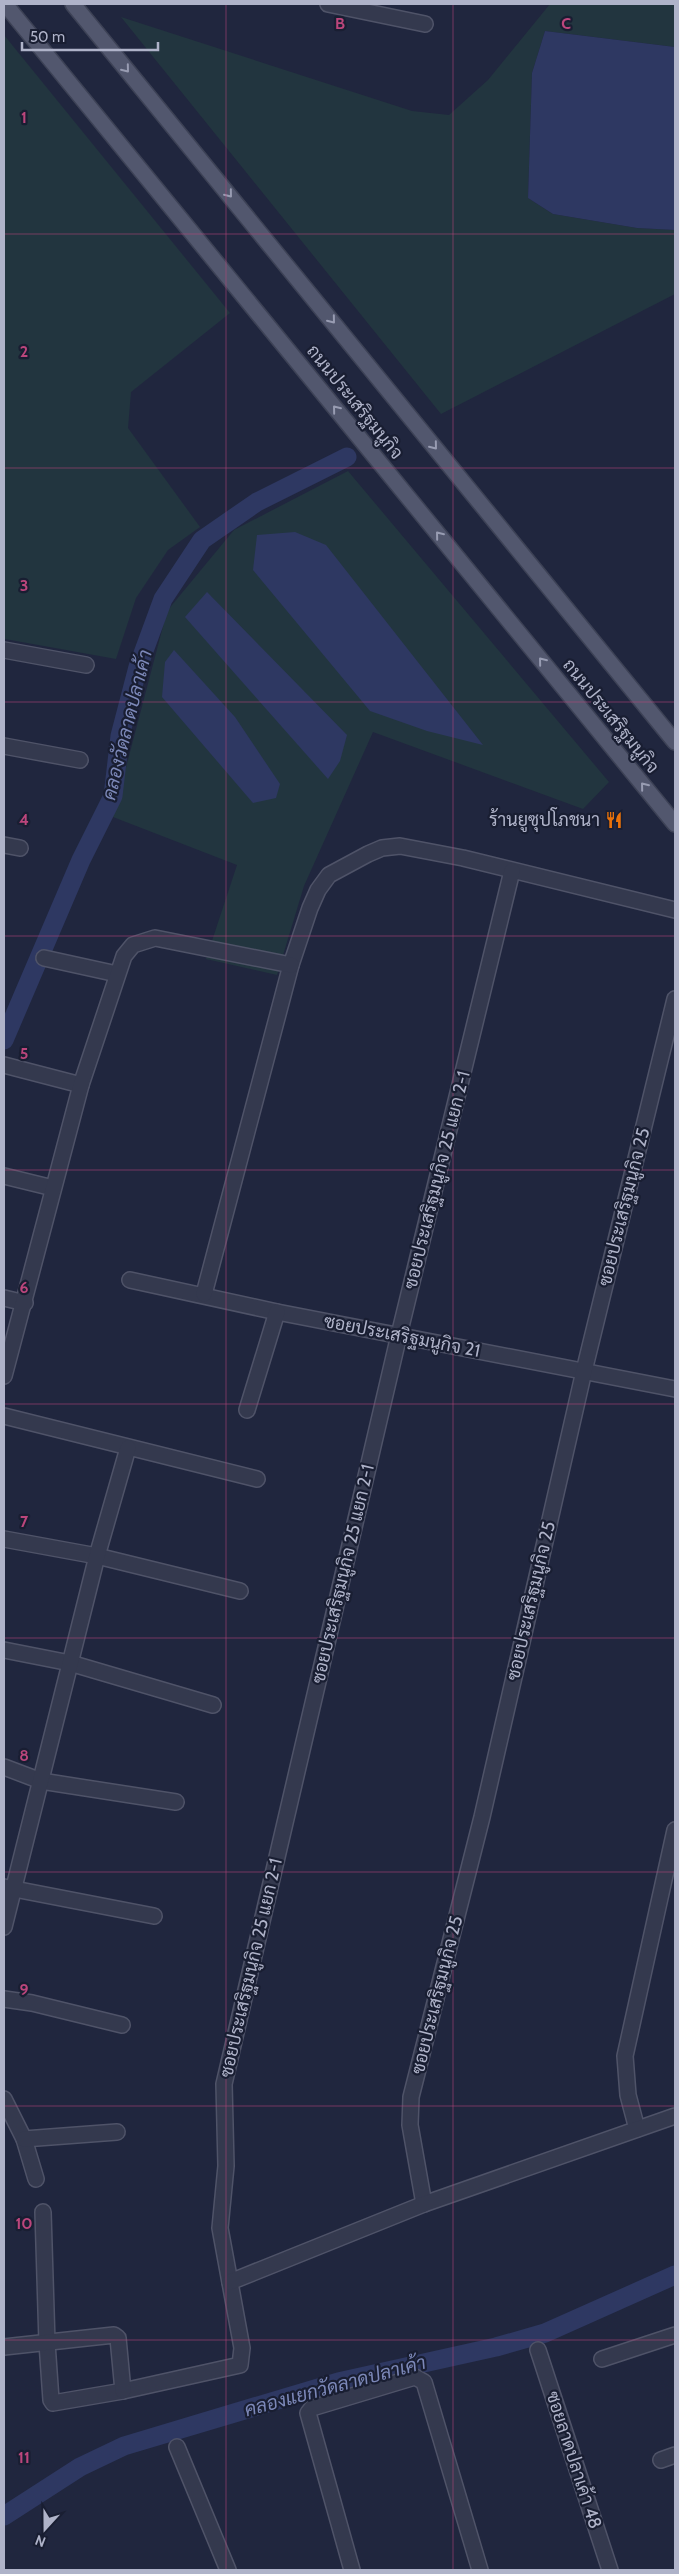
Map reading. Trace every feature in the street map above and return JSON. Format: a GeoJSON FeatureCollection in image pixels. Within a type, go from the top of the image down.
{"type":"FeatureCollection","features":[{"type":"Feature","properties":{"kind":"main road","name":"ถนนประเสริฐมนูกิจ"},"geometry":{"type":"LineString","coordinates":[[5,4],[675,824]]}},
{"type":"Feature","properties":{"kind":"main road","name":"ถนนประเสริฐมนูกิจ"},"geometry":{"type":"LineString","coordinates":[[73,4],[675,742]]}},
{"type":"Feature","properties":{"kind":"street"},"geometry":{"type":"LineString","coordinates":[[328,4],[425,24]]}},
{"type":"Feature","properties":{"kind":"street"},"geometry":{"type":"LineString","coordinates":[[4,650],[86,665]]}},
{"type":"Feature","properties":{"kind":"street"},"geometry":{"type":"LineString","coordinates":[[4,746],[80,760]]}},
{"type":"Feature","properties":{"kind":"street"},"geometry":{"type":"LineString","coordinates":[[4,845],[20,848]]}},
{"type":"Feature","properties":{"kind":"street"},"geometry":{"type":"LineString","coordinates":[[204,1294],[291,965],[318,890],[329,875],[382,848],[400,846],[463,858],[675,910]]}},
{"type":"Feature","properties":{"kind":"street","name":"ซอยประเสริฐมนูกิจ 25 แยก 2-1"},"geometry":{"type":"LineString","coordinates":[[123,2391],[240,2365],[242,2348],[220,2228],[226,2166],[224,2084],[399,1335],[512,871]]}},
{"type":"Feature","properties":{"kind":"street"},"geometry":{"type":"LineString","coordinates":[[4,1376],[25,1303],[81,1085],[124,956],[133,945],[155,938],[291,965]]}},
{"type":"Feature","properties":{"kind":"street"},"geometry":{"type":"LineString","coordinates":[[44,958],[117,974]]}},
{"type":"Feature","properties":{"kind":"street","name":"ซอยประเสริฐมนูกิจ 25"},"geometry":{"type":"LineString","coordinates":[[424,2204],[410,2125],[411,2097],[479,1826],[584,1371],[675,999]]}},
{"type":"Feature","properties":{"kind":"street"},"geometry":{"type":"LineString","coordinates":[[4,1065],[81,1085]]}},
{"type":"Feature","properties":{"kind":"street"},"geometry":{"type":"LineString","coordinates":[[4,1176],[53,1188]]}},
{"type":"Feature","properties":{"kind":"street","name":"ซอยประเสริฐมนูกิจ 21"},"geometry":{"type":"LineString","coordinates":[[130,1280],[204,1294],[277,1312],[675,1389]]}},
{"type":"Feature","properties":{"kind":"street"},"geometry":{"type":"LineString","coordinates":[[4,1298],[25,1303]]}},
{"type":"Feature","properties":{"kind":"street"},"geometry":{"type":"LineString","coordinates":[[247,1410],[277,1312]]}},
{"type":"Feature","properties":{"kind":"street"},"geometry":{"type":"LineString","coordinates":[[4,1416],[257,1479]]}},
{"type":"Feature","properties":{"kind":"street"},"geometry":{"type":"LineString","coordinates":[[4,1927],[9,1888],[41,1781],[97,1556],[128,1448]]}},
{"type":"Feature","properties":{"kind":"street"},"geometry":{"type":"LineString","coordinates":[[4,1539],[97,1556],[240,1591]]}},
{"type":"Feature","properties":{"kind":"street"},"geometry":{"type":"LineString","coordinates":[[4,1650],[70,1663],[213,1705]]}},
{"type":"Feature","properties":{"kind":"street"},"geometry":{"type":"LineString","coordinates":[[4,1767],[41,1781],[176,1802]]}},
{"type":"Feature","properties":{"kind":"street"},"geometry":{"type":"LineString","coordinates":[[637,2129],[628,2094],[624,2056],[675,1830]]}},
{"type":"Feature","properties":{"kind":"street"},"geometry":{"type":"LineString","coordinates":[[9,1888],[154,1916]]}},
{"type":"Feature","properties":{"kind":"street"},"geometry":{"type":"LineString","coordinates":[[4,1999],[32,2002],[122,2025]]}},
{"type":"Feature","properties":{"kind":"street"},"geometry":{"type":"LineString","coordinates":[[4,2100],[24,2139],[36,2179]]}},
{"type":"Feature","properties":{"kind":"street"},"geometry":{"type":"LineString","coordinates":[[230,2282],[424,2204],[675,2116]]}},
{"type":"Feature","properties":{"kind":"street"},"geometry":{"type":"LineString","coordinates":[[24,2139],[117,2132]]}},
{"type":"Feature","properties":{"kind":"street"},"geometry":{"type":"LineString","coordinates":[[4,2347],[47,2343],[116,2336],[123,2391],[53,2403],[51,2400],[47,2343],[43,2212]]}},
{"type":"Feature","properties":{"kind":"street"},"geometry":{"type":"LineString","coordinates":[[602,2359],[675,2335]]}},
{"type":"Feature","properties":{"kind":"street","name":"ซอยลาดปลาเค้า 48"},"geometry":{"type":"LineString","coordinates":[[538,2350],[610,2570]]}},
{"type":"Feature","properties":{"kind":"street"},"geometry":{"type":"LineString","coordinates":[[352,2570],[308,2413],[312,2408],[415,2377],[424,2382],[480,2570]]}},
{"type":"Feature","properties":{"kind":"street"},"geometry":{"type":"LineString","coordinates":[[178,2446],[228,2570]]}},
{"type":"Feature","properties":{"kind":"shaded area"},"geometry":{"type":"Polygon","coordinates":[[[550,4],[675,4],[675,47],[545,31],[532,73],[528,198],[553,214],[637,228],[675,230],[675,294],[441,414],[121,17],[412,111],[449,115],[488,80],[550,4]]]}},
{"type":"Feature","properties":{"kind":"shaded area"},"geometry":{"type":"Polygon","coordinates":[[[4,35],[230,313],[131,392],[128,428],[200,527],[168,550],[136,598],[116,659],[5,639],[4,35]]]}},
{"type":"Feature","properties":{"kind":"shaded area"},"geometry":{"type":"Polygon","coordinates":[[[348,471],[609,782],[583,809],[373,732],[304,886],[277,975],[206,959],[237,865],[113,817],[167,611],[234,530],[348,471]]]}},
{"type":"Feature","properties":{"kind":"water"},"geometry":{"type":"Polygon","coordinates":[[[545,31],[675,47],[675,230],[637,228],[553,214],[528,198],[532,73],[545,31]]]}},
{"type":"Feature","properties":{"kind":"water"},"geometry":{"type":"Polygon","coordinates":[[[295,532],[326,545],[483,745],[427,731],[370,711],[253,570],[257,535],[295,532]]]}},
{"type":"Feature","properties":{"kind":"water"},"geometry":{"type":"Polygon","coordinates":[[[207,592],[347,735],[340,761],[328,779],[185,617],[207,592]]]}},
{"type":"Feature","properties":{"kind":"water"},"geometry":{"type":"Polygon","coordinates":[[[174,650],[235,717],[280,784],[276,798],[253,803],[162,697],[165,662],[174,650]]]}},
{"type":"Feature","properties":{"kind":"waterway","name":"คลองวัดลาดปลาเค้า"},"geometry":{"type":"LineString","coordinates":[[4,1040],[81,860],[113,796],[120,736],[138,667],[163,599],[202,540],[257,502],[347,457]]}},
{"type":"Feature","properties":{"kind":"waterway","name":"คลองแยกวัดลาดปลาเค้า"},"geometry":{"type":"LineString","coordinates":[[4,2516],[80,2467],[124,2446],[338,2382],[496,2347],[545,2333],[675,2275]]}},
{"type":"Feature","properties":{"kind":"place","name":"ร้านยูซุปโภชนา"},"geometry":{"type":"Point","coordinates":[614,820]}}]}
